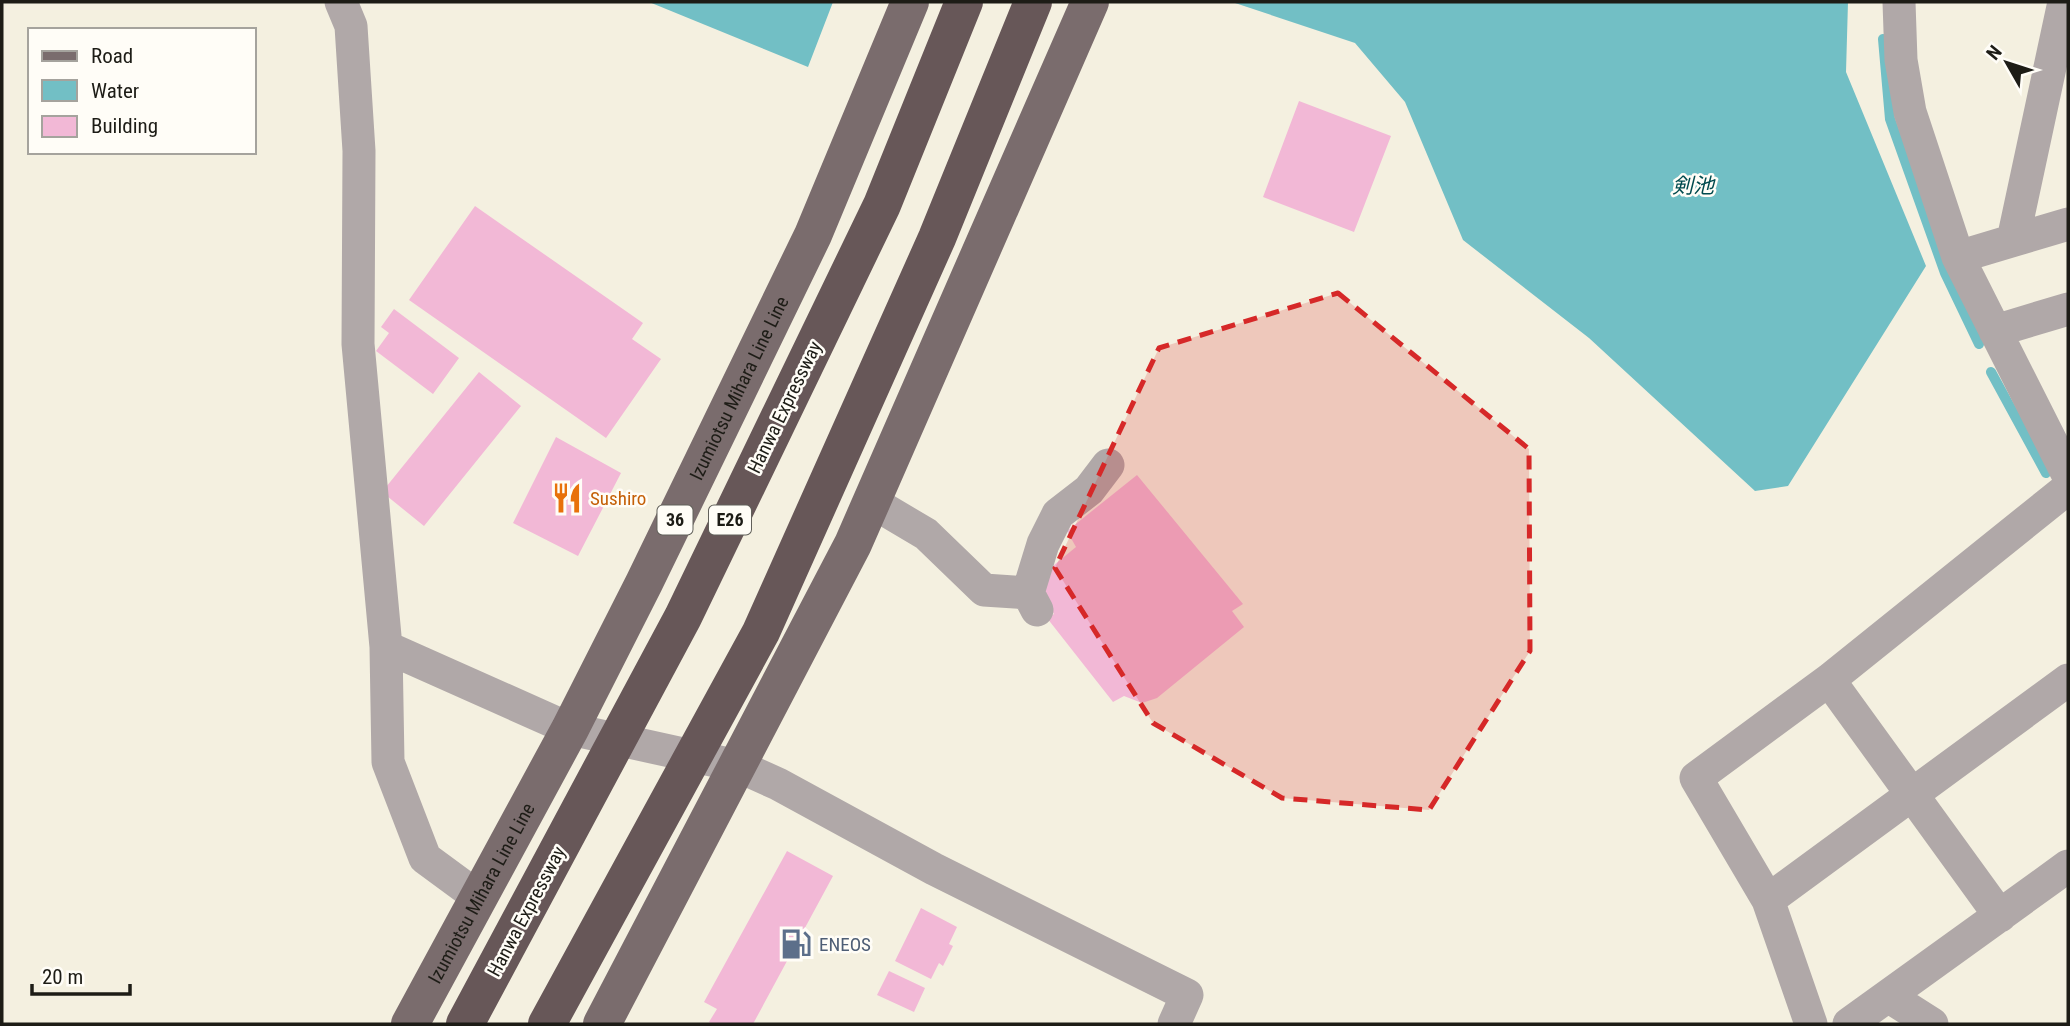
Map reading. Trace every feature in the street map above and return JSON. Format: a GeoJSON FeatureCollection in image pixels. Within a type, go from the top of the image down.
{"type":"FeatureCollection","features":[{"type":"Feature","properties":{"kind":"highway","name":"Hanwa Expressway"},"geometry":{"type":"LineString","coordinates":[[465,1024],[689,604],[882,205],[964,2]]}},
{"type":"Feature","properties":{"kind":"highway"},"geometry":{"type":"LineString","coordinates":[[548,1024],[761,632],[937,238],[1033,2]]}},
{"type":"Feature","properties":{"kind":"main road","name":"Izumiotsu Mihara Line Line"},"geometry":{"type":"LineString","coordinates":[[410,1024],[570,729],[650,571],[813,235],[911,2]]}},
{"type":"Feature","properties":{"kind":"main road"},"geometry":{"type":"LineString","coordinates":[[602,1024],[853,544],[1090,2]]}},
{"type":"Feature","properties":{"kind":"street"},"geometry":{"type":"LineString","coordinates":[[341,2],[351,26],[359,151],[358,344],[386,646],[388,762],[425,858],[478,897]]}},
{"type":"Feature","properties":{"kind":"street"},"geometry":{"type":"LineString","coordinates":[[1899,2],[1901,60],[1910,112],[1958,257],[2068,475]]}},
{"type":"Feature","properties":{"kind":"street"},"geometry":{"type":"LineString","coordinates":[[2013,240],[2064,2]]}},
{"type":"Feature","properties":{"kind":"street"},"geometry":{"type":"LineString","coordinates":[[1958,257],[2068,224]]}},
{"type":"Feature","properties":{"kind":"street"},"geometry":{"type":"LineString","coordinates":[[1995,331],[2068,309]]}},
{"type":"Feature","properties":{"kind":"street"},"geometry":{"type":"LineString","coordinates":[[872,502],[926,534],[984,590],[1032,601],[1042,544],[1058,514],[1089,490],[1108,465]]}},
{"type":"Feature","properties":{"kind":"street"},"geometry":{"type":"LineString","coordinates":[[1811,1024],[1768,900],[1696,778],[1829,680],[2068,488]]}},
{"type":"Feature","properties":{"kind":"street"},"geometry":{"type":"LineString","coordinates":[[386,646],[570,729],[738,765],[778,784],[934,869],[1187,995],[1174,1024]]}},
{"type":"Feature","properties":{"kind":"street"},"geometry":{"type":"LineString","coordinates":[[1829,680],[2000,916]]}},
{"type":"Feature","properties":{"kind":"street"},"geometry":{"type":"LineString","coordinates":[[1768,900],[2068,680]]}},
{"type":"Feature","properties":{"kind":"street"},"geometry":{"type":"LineString","coordinates":[[1849,1024],[2068,866]]}},
{"type":"Feature","properties":{"kind":"street"},"geometry":{"type":"LineString","coordinates":[[1888,996],[1932,1024]]}},
{"type":"Feature","properties":{"kind":"highlighted area"},"geometry":{"type":"Polygon","coordinates":[[[1338,293],[1529,449],[1530,651],[1429,810],[1282,798],[1153,723],[1055,568],[1159,348],[1338,293]]]}},
{"type":"Feature","properties":{"kind":"water"},"geometry":{"type":"Polygon","coordinates":[[[649,2],[833,2],[808,67],[649,2]]]}},
{"type":"Feature","properties":{"kind":"water","name":"剣池"},"geometry":{"type":"Polygon","coordinates":[[[1232,2],[1848,2],[1846,72],[1926,266],[1788,486],[1755,491],[1589,338],[1463,240],[1405,102],[1355,43],[1232,2]]]}},
{"type":"Feature","properties":{"kind":"building"},"geometry":{"type":"Polygon","coordinates":[[[1299,101],[1391,136],[1354,232],[1263,197],[1299,101]]]}},
{"type":"Feature","properties":{"kind":"building"},"geometry":{"type":"Polygon","coordinates":[[[475,206],[643,323],[632,339],[661,359],[606,438],[409,300],[475,206]]]}},
{"type":"Feature","properties":{"kind":"building"},"geometry":{"type":"Polygon","coordinates":[[[394,309],[459,358],[433,394],[376,351],[389,333],[381,327],[394,309]]]}},
{"type":"Feature","properties":{"kind":"building"},"geometry":{"type":"Polygon","coordinates":[[[479,372],[521,406],[424,526],[382,492],[479,372]]]}},
{"type":"Feature","properties":{"kind":"building","name":"Sushiro"},"geometry":{"type":"Polygon","coordinates":[[[556,437],[621,473],[578,556],[513,523],[556,437]]]}},
{"type":"Feature","properties":{"kind":"building"},"geometry":{"type":"Polygon","coordinates":[[[1137,475],[1243,604],[1232,611],[1244,627],[1157,698],[1142,703],[1124,696],[1113,702],[1047,618],[1054,614],[1041,593],[1054,565],[1076,547],[1067,531],[1137,475]]]}},
{"type":"Feature","properties":{"kind":"building"},"geometry":{"type":"Polygon","coordinates":[[[787,851],[833,876],[753,1024],[712,1024],[709,1022],[717,1009],[704,1002],[787,851]]]}},
{"type":"Feature","properties":{"kind":"building"},"geometry":{"type":"Polygon","coordinates":[[[921,908],[957,927],[949,944],[953,946],[943,966],[939,963],[931,979],[895,961],[921,908]]]}},
{"type":"Feature","properties":{"kind":"building"},"geometry":{"type":"Polygon","coordinates":[[[889,971],[925,988],[914,1012],[877,995],[889,971]]]}},
{"type":"Feature","properties":{"kind":"waterway"},"geometry":{"type":"LineString","coordinates":[[1883,39],[1890,119],[1945,273],[1979,344]]}},
{"type":"Feature","properties":{"kind":"waterway"},"geometry":{"type":"LineString","coordinates":[[1991,372],[2046,473]]}},
{"type":"Feature","properties":{"kind":"place","name":"Sushiro"},"geometry":{"type":"Point","coordinates":[567,498]}},
{"type":"Feature","properties":{"kind":"place","name":"ENEOS"},"geometry":{"type":"Point","coordinates":[796,944]}}]}
